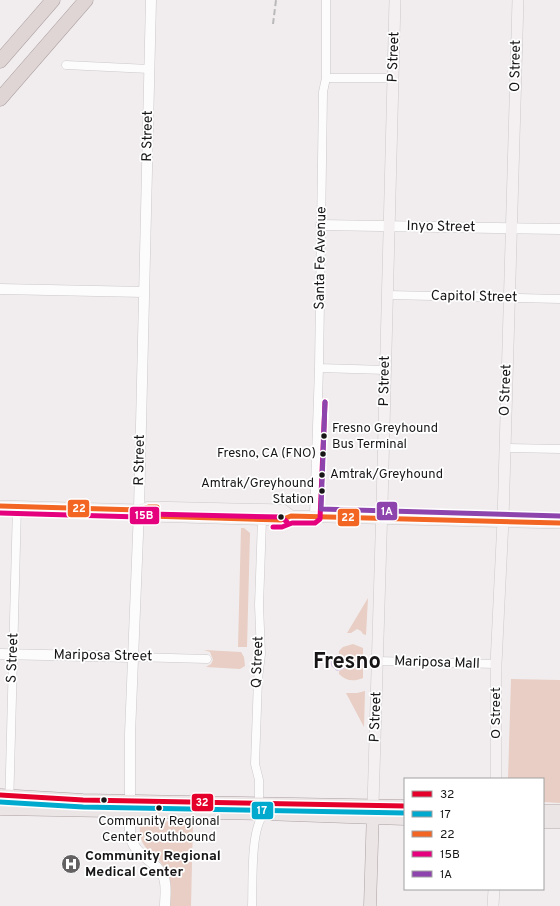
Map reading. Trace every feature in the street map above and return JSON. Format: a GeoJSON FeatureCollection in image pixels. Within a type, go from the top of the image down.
{"type":"FeatureCollection","features":[{"type":"Feature","properties":{"kind":"highway"},"geometry":{"type":"LineString","coordinates":[[0,61],[53,0]]}},
{"type":"Feature","properties":{"kind":"highway"},"geometry":{"type":"LineString","coordinates":[[0,99],[86,0]]}},
{"type":"Feature","properties":{"kind":"main road","name":"P Street"},"geometry":{"type":"LineString","coordinates":[[370,906],[382,518],[395,0]]}},
{"type":"Feature","properties":{"kind":"main road","name":"O Street"},"geometry":{"type":"LineString","coordinates":[[496,778],[496,664],[504,520],[518,0]]}},
{"type":"Feature","properties":{"kind":"main road"},"geometry":{"type":"LineString","coordinates":[[0,506],[139,510],[149,507],[283,510],[291,516]]}},
{"type":"Feature","properties":{"kind":"main road"},"geometry":{"type":"LineString","coordinates":[[139,510],[149,516],[262,520],[281,520],[291,516],[314,516],[560,522]]}},
{"type":"Feature","properties":{"kind":"main road"},"geometry":{"type":"LineString","coordinates":[[5,795],[83,800],[130,806],[264,814],[404,819]]}},
{"type":"Feature","properties":{"kind":"main road"},"geometry":{"type":"LineString","coordinates":[[5,810],[259,803],[404,806]]}},
{"type":"Feature","properties":{"kind":"main road"},"geometry":{"type":"LineString","coordinates":[[544,810],[560,811]]}},
{"type":"Feature","properties":{"kind":"main road"},"geometry":{"type":"LineString","coordinates":[[544,822],[560,822]]}},
{"type":"Feature","properties":{"kind":"main road"},"geometry":{"type":"LineString","coordinates":[[493,906],[494,890]]}},
{"type":"Feature","properties":{"kind":"street","name":"R Street"},"geometry":{"type":"LineString","coordinates":[[151,0],[139,510],[130,728],[130,806],[131,840],[134,847],[162,873],[165,887],[165,906]]}},
{"type":"Feature","properties":{"kind":"street","name":"Santa Fe Avenue"},"geometry":{"type":"LineString","coordinates":[[314,516],[320,368],[323,92],[326,78],[326,0]]}},
{"type":"Feature","properties":{"kind":"street"},"geometry":{"type":"LineString","coordinates":[[66,65],[149,69]]}},
{"type":"Feature","properties":{"kind":"street"},"geometry":{"type":"LineString","coordinates":[[326,78],[393,78]]}},
{"type":"Feature","properties":{"kind":"street","name":"Inyo Street"},"geometry":{"type":"LineString","coordinates":[[321,225],[560,229]]}},
{"type":"Feature","properties":{"kind":"street"},"geometry":{"type":"LineString","coordinates":[[0,289],[144,292]]}},
{"type":"Feature","properties":{"kind":"street","name":"Capitol Street"},"geometry":{"type":"LineString","coordinates":[[388,295],[560,299]]}},
{"type":"Feature","properties":{"kind":"street"},"geometry":{"type":"LineString","coordinates":[[320,368],[386,370]]}},
{"type":"Feature","properties":{"kind":"street"},"geometry":{"type":"LineString","coordinates":[[505,448],[560,449]]}},
{"type":"Feature","properties":{"kind":"street","name":"S Street"},"geometry":{"type":"LineString","coordinates":[[5,810],[13,654],[17,506]]}},
{"type":"Feature","properties":{"kind":"street","name":"Q Street"},"geometry":{"type":"LineString","coordinates":[[259,803],[259,780],[255,764],[260,658],[259,605],[262,520]]}},
{"type":"Feature","properties":{"kind":"street","name":"Mariposa Street"},"geometry":{"type":"LineString","coordinates":[[0,654],[206,659]]}},
{"type":"Feature","properties":{"kind":"street","name":"Mariposa Mall"},"geometry":{"type":"LineString","coordinates":[[377,661],[496,664]]}},
{"type":"Feature","properties":{"kind":"street"},"geometry":{"type":"LineString","coordinates":[[252,906],[254,850],[257,824],[264,814]]}},
{"type":"Feature","properties":{"kind":"shaded area"},"geometry":{"type":"Polygon","coordinates":[[[241,528],[244,528],[250,533],[247,647],[238,647],[241,528]]]}},
{"type":"Feature","properties":{"kind":"shaded area"},"geometry":{"type":"Polygon","coordinates":[[[368,598],[366,635],[357,629],[351,633],[347,633],[368,598]]]}},
{"type":"Feature","properties":{"kind":"shaded area"},"geometry":{"type":"Polygon","coordinates":[[[353,644],[363,648],[363,661],[348,662],[341,654],[339,654],[339,651],[343,647],[353,644]]]}},
{"type":"Feature","properties":{"kind":"shaded area"},"geometry":{"type":"Polygon","coordinates":[[[204,650],[241,652],[244,657],[245,666],[240,669],[206,667],[211,664],[213,660],[210,652],[204,650]]]}},
{"type":"Feature","properties":{"kind":"shaded area"},"geometry":{"type":"Polygon","coordinates":[[[338,654],[344,656],[348,662],[363,661],[364,663],[363,665],[348,663],[344,669],[337,671],[331,666],[331,662],[332,658],[338,654]]]}},
{"type":"Feature","properties":{"kind":"shaded area"},"geometry":{"type":"Polygon","coordinates":[[[348,663],[363,665],[363,678],[350,680],[339,674],[339,671],[344,669],[348,663]]]}},
{"type":"Feature","properties":{"kind":"shaded area"},"geometry":{"type":"Polygon","coordinates":[[[511,679],[560,680],[560,803],[544,802],[544,778],[508,778],[511,679]]]}},
{"type":"Feature","properties":{"kind":"shaded area"},"geometry":{"type":"Polygon","coordinates":[[[365,691],[364,727],[346,693],[365,691]]]}},
{"type":"Feature","properties":{"kind":"shaded area"},"geometry":{"type":"Polygon","coordinates":[[[144,821],[193,822],[191,906],[170,906],[170,887],[167,873],[161,862],[148,850],[142,840],[140,824],[144,821]]]}},
{"type":"Feature","properties":{"kind":"railway"},"geometry":{"type":"LineString","coordinates":[[273,24],[276,0]]}},
{"type":"Feature","properties":{"kind":"transit line","name":"15B"},"geometry":{"type":"LineString","coordinates":[[273,527],[282,527],[292,523],[315,523],[320,519],[325,402]]}},
{"type":"Feature","properties":{"kind":"transit line","name":"1A"},"geometry":{"type":"LineString","coordinates":[[325,402],[321,509],[560,516]]}},
{"type":"Feature","properties":{"kind":"transit line","name":"22"},"geometry":{"type":"LineString","coordinates":[[0,506],[139,510],[149,507],[157,507]]}},
{"type":"Feature","properties":{"kind":"transit line","name":"22"},"geometry":{"type":"LineString","coordinates":[[139,510],[149,516],[281,520],[291,516],[560,523]]}},
{"type":"Feature","properties":{"kind":"transit line","name":"15B"},"geometry":{"type":"LineString","coordinates":[[0,513],[139,517],[150,514],[281,517],[287,522]]}},
{"type":"Feature","properties":{"kind":"transit line","name":"32"},"geometry":{"type":"LineString","coordinates":[[0,795],[83,800],[404,806]]}},
{"type":"Feature","properties":{"kind":"transit line","name":"17"},"geometry":{"type":"LineString","coordinates":[[0,802],[83,807],[404,813]]}},
{"type":"Feature","properties":{"kind":"place","name":"Fresno Greyhound Bus Terminal"},"geometry":{"type":"Point","coordinates":[324,436]}},
{"type":"Feature","properties":{"kind":"place","name":"Fresno, CA (FNO)"},"geometry":{"type":"Point","coordinates":[323,454]}},
{"type":"Feature","properties":{"kind":"place","name":"Amtrak/Greyhound"},"geometry":{"type":"Point","coordinates":[322,475]}},
{"type":"Feature","properties":{"kind":"place","name":"Amtrak/Greyhound Station"},"geometry":{"type":"Point","coordinates":[322,491]}},
{"type":"Feature","properties":{"kind":"place","name":"Community Regional Center Southbound"},"geometry":{"type":"Point","coordinates":[159,808]}},
{"type":"Feature","properties":{"kind":"place","name":"Community Regional Medical Center"},"geometry":{"type":"Point","coordinates":[71,864]}},
{"type":"Feature","properties":{"kind":"district","name":"Fresno"},"geometry":{"type":"Point","coordinates":[347,662]}}]}
